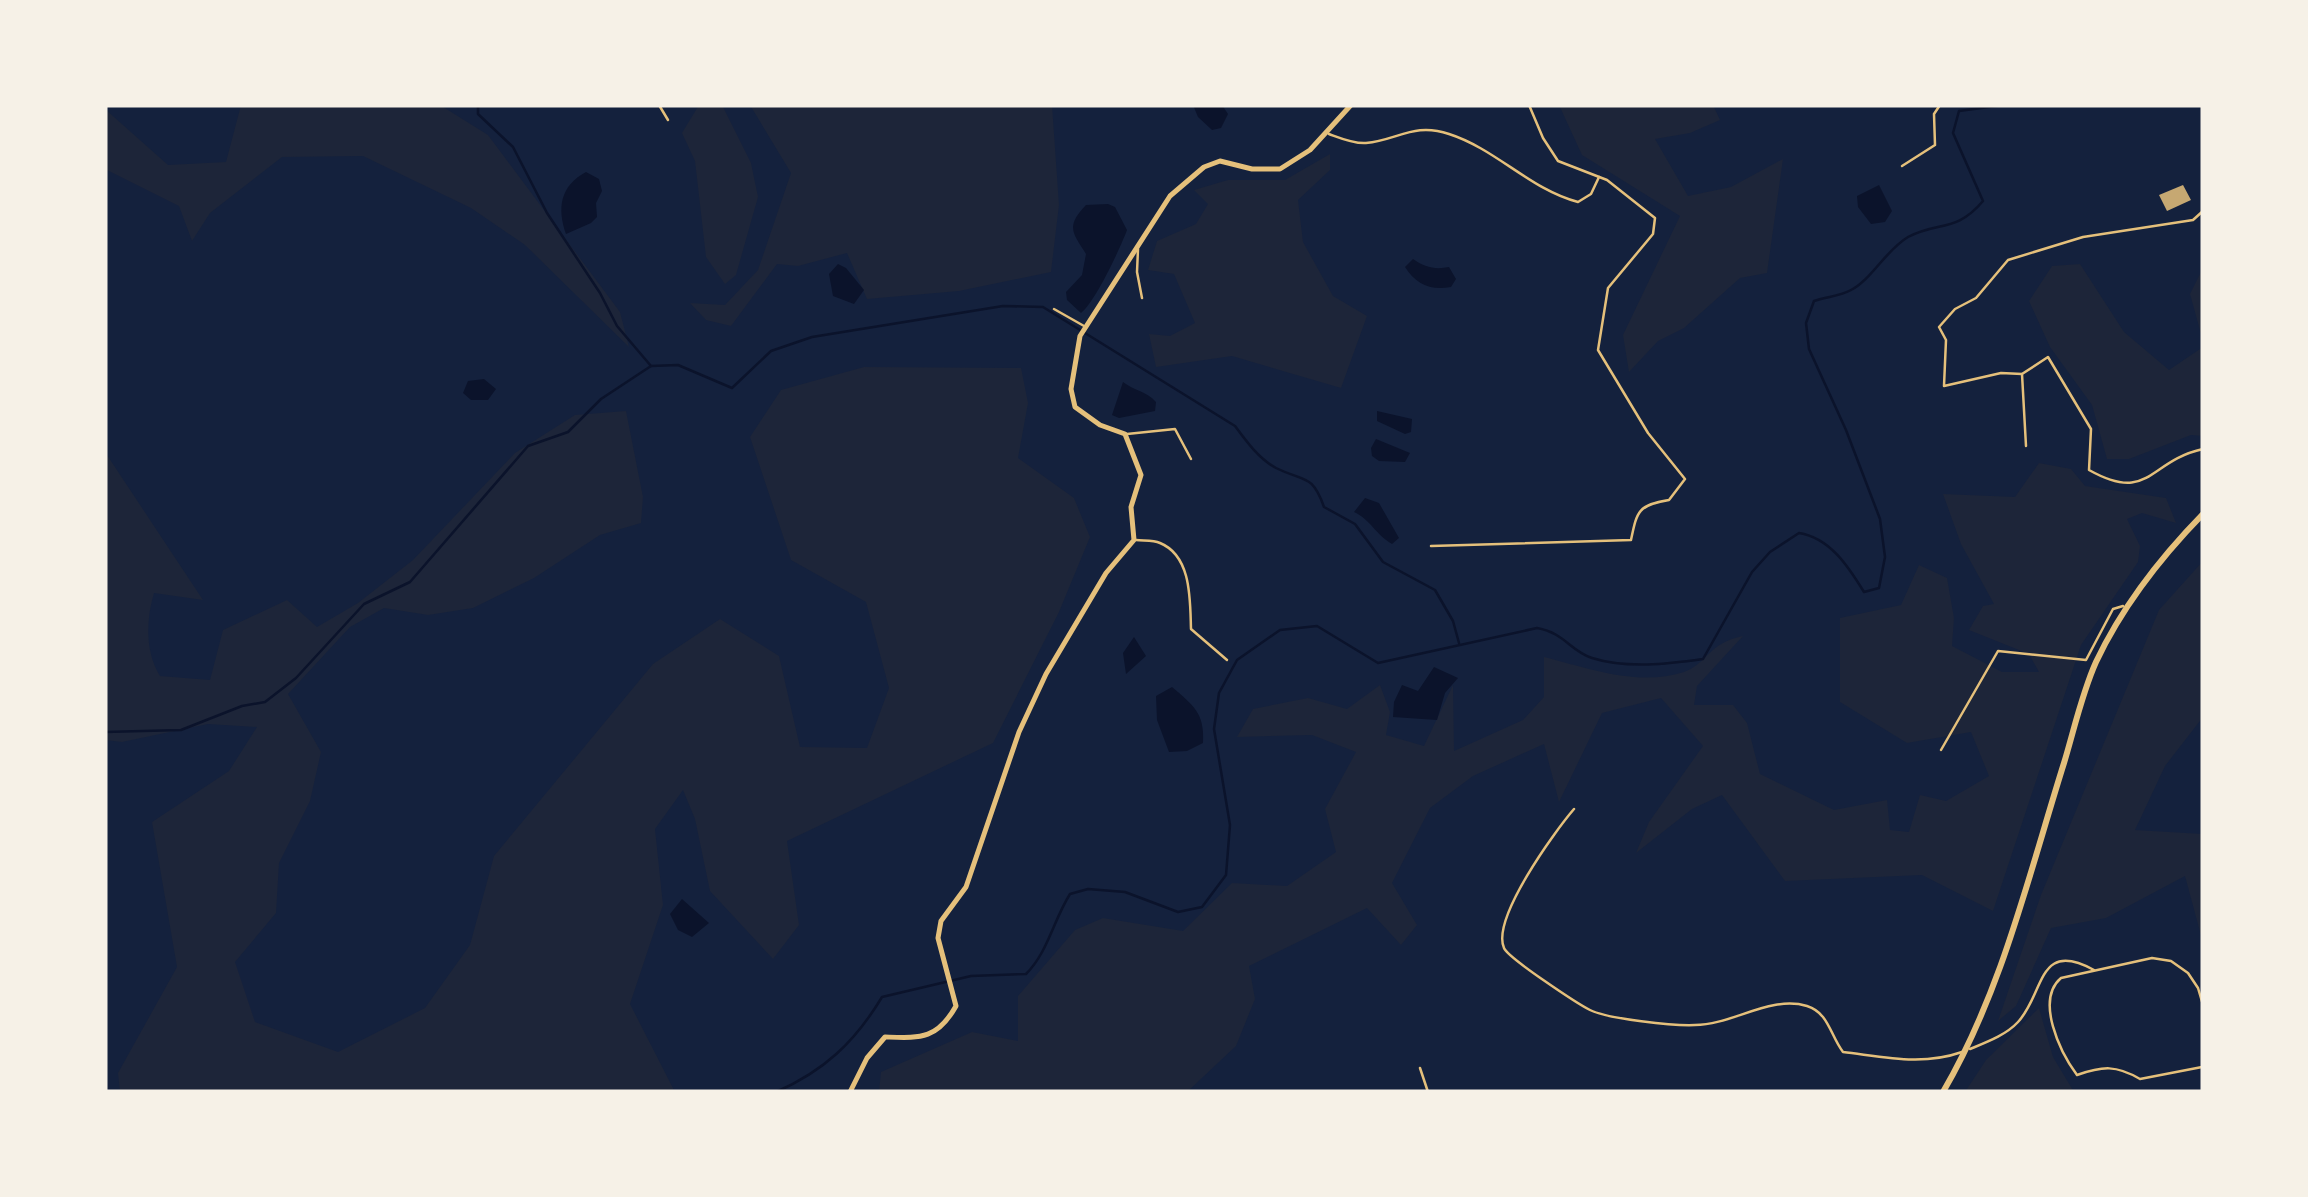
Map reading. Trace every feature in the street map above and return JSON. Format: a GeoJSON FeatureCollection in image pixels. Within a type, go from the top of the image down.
{"type":"FeatureCollection","features":[{"type":"Feature","properties":{"kind":"street"},"geometry":{"type":"LineString","coordinates":[[850,1092],[867,1058],[885,1037],[924,1038],[947,1022],[956,1006],[938,938],[942,921],[966,886],[1019,732],[1046,674],[1106,573],[1134,540],[1131,507],[1141,474],[1126,434],[1084,416],[1076,407],[1071,389],[1080,336],[1170,196],[1204,168],[1220,162],[1252,169],[1280,169],[1310,150],[1351,105]]}},
{"type":"Feature","properties":{"kind":"street"},"geometry":{"type":"LineString","coordinates":[[1943,1092],[1967,1050],[2005,954],[2095,664],[2129,604],[2175,543],[2203,514]]}},
{"type":"Feature","properties":{"kind":"lane"},"geometry":{"type":"LineString","coordinates":[[659,105],[668,120]]}},
{"type":"Feature","properties":{"kind":"lane"},"geometry":{"type":"LineString","coordinates":[[1431,546],[1631,540],[1636,514],[1649,503],[1669,500],[1685,480],[1648,434],[1598,350],[1608,288],[1652,234],[1655,218],[1608,180],[1558,161],[1542,138],[1529,105]]}},
{"type":"Feature","properties":{"kind":"lane"},"geometry":{"type":"LineString","coordinates":[[1902,166],[1935,145],[1934,114],[1940,105]]}},
{"type":"Feature","properties":{"kind":"lane"},"geometry":{"type":"LineString","coordinates":[[1328,133],[1364,144],[1414,128],[1446,133],[1484,149],[1558,197],[1578,202],[1591,194],[1600,177]]}},
{"type":"Feature","properties":{"kind":"lane"},"geometry":{"type":"LineString","coordinates":[[2203,211],[2192,220],[2083,237],[2008,260],[1976,298],[1954,309],[1939,327],[1946,340],[1944,386],[2001,372],[2022,374],[2048,357],[2091,429],[2089,470],[2113,483],[2133,484],[2187,452],[2203,449]]}},
{"type":"Feature","properties":{"kind":"lane"},"geometry":{"type":"LineString","coordinates":[[1139,242],[1136,272],[1142,298]]}},
{"type":"Feature","properties":{"kind":"lane"},"geometry":{"type":"LineString","coordinates":[[1054,309],[1086,326]]}},
{"type":"Feature","properties":{"kind":"lane"},"geometry":{"type":"LineString","coordinates":[[2022,374],[2026,446]]}},
{"type":"Feature","properties":{"kind":"lane"},"geometry":{"type":"LineString","coordinates":[[1126,434],[1176,430],[1191,459]]}},
{"type":"Feature","properties":{"kind":"lane"},"geometry":{"type":"LineString","coordinates":[[1134,540],[1162,543],[1181,562],[1190,593],[1191,628],[1227,660]]}},
{"type":"Feature","properties":{"kind":"lane"},"geometry":{"type":"LineString","coordinates":[[1941,750],[1998,650],[2086,660],[2113,609],[2129,604]]}},
{"type":"Feature","properties":{"kind":"lane"},"geometry":{"type":"LineString","coordinates":[[1574,809],[1548,840],[1520,888],[1503,943],[1504,950],[1522,966],[1592,1011],[1697,1026],[1797,1004],[1826,1018],[1843,1052],[1910,1062],[1942,1059],[1995,1039],[2017,1024],[2045,969],[2060,961],[2078,962],[2094,970]]}},
{"type":"Feature","properties":{"kind":"lane"},"geometry":{"type":"LineString","coordinates":[[2202,1067],[2140,1079],[2122,1069],[2104,1066],[2076,1075],[2066,1060],[2049,998],[2051,986],[2061,978],[2152,958],[2171,961],[2188,974],[2203,1004]]}},
{"type":"Feature","properties":{"kind":"lane"},"geometry":{"type":"LineString","coordinates":[[1420,1068],[1428,1092]]}},
{"type":"Feature","properties":{"kind":"shaded area"},"geometry":{"type":"Polygon","coordinates":[[[241,105],[440,105],[488,135],[620,312],[629,347],[525,245],[471,208],[363,156],[282,157],[210,213],[192,241],[179,206],[105,169],[105,109],[168,165],[226,162],[241,105]]]}},
{"type":"Feature","properties":{"kind":"shaded area"},"geometry":{"type":"Polygon","coordinates":[[[699,105],[722,105],[751,163],[758,197],[736,275],[725,284],[706,257],[695,161],[682,133],[699,105]]]}},
{"type":"Feature","properties":{"kind":"shaded area"},"geometry":{"type":"Polygon","coordinates":[[[750,105],[1052,105],[1059,205],[1051,272],[959,291],[867,299],[847,253],[798,266],[777,264],[731,326],[706,320],[690,303],[725,305],[758,270],[791,173],[750,105]]]}},
{"type":"Feature","properties":{"kind":"shaded area"},"geometry":{"type":"Polygon","coordinates":[[[1193,105],[1222,105],[1228,114],[1221,128],[1212,130],[1198,117],[1193,105]]]}},
{"type":"Feature","properties":{"kind":"shaded area"},"geometry":{"type":"Polygon","coordinates":[[[1559,105],[1713,105],[1720,120],[1690,133],[1655,139],[1688,196],[1731,187],[1783,159],[1767,273],[1740,278],[1684,328],[1658,341],[1629,372],[1623,335],[1680,216],[1582,155],[1559,105]]]}},
{"type":"Feature","properties":{"kind":"shaded area"},"geometry":{"type":"Polygon","coordinates":[[[1330,154],[1330,170],[1298,200],[1303,242],[1333,296],[1367,316],[1341,388],[1232,356],[1156,367],[1149,334],[1170,336],[1195,323],[1174,274],[1148,270],[1157,241],[1196,224],[1208,204],[1194,190],[1228,180],[1285,180],[1330,154]]]}},
{"type":"Feature","properties":{"kind":"shaded area"},"geometry":{"type":"Polygon","coordinates":[[[586,172],[599,179],[602,191],[596,203],[597,217],[566,234],[563,198],[571,184],[586,172]]]}},
{"type":"Feature","properties":{"kind":"shaded area"},"geometry":{"type":"Polygon","coordinates":[[[1879,185],[1892,211],[1885,222],[1871,224],[1858,207],[1857,196],[1879,185]]]}},
{"type":"Feature","properties":{"kind":"shaded area"},"geometry":{"type":"Polygon","coordinates":[[[1086,205],[1115,207],[1127,230],[1100,287],[1081,313],[1067,300],[1066,292],[1082,275],[1086,254],[1073,225],[1086,205]]]}},
{"type":"Feature","properties":{"kind":"shaded area"},"geometry":{"type":"Polygon","coordinates":[[[1413,259],[1430,267],[1449,267],[1456,279],[1451,287],[1424,285],[1405,267],[1413,259]]]}},
{"type":"Feature","properties":{"kind":"shaded area"},"geometry":{"type":"Polygon","coordinates":[[[838,264],[864,290],[854,304],[833,296],[829,274],[838,264]]]}},
{"type":"Feature","properties":{"kind":"shaded area"},"geometry":{"type":"Polygon","coordinates":[[[2080,264],[2124,332],[2169,370],[2203,347],[2203,436],[2191,435],[2129,459],[2107,459],[2092,405],[2050,347],[2029,301],[2052,266],[2080,264]]]}},
{"type":"Feature","properties":{"kind":"shaded area"},"geometry":{"type":"Polygon","coordinates":[[[2203,268],[2203,341],[2190,294],[2203,268]]]}},
{"type":"Feature","properties":{"kind":"shaded area"},"geometry":{"type":"Polygon","coordinates":[[[864,367],[1021,368],[1028,403],[1018,458],[1074,498],[1090,537],[1059,612],[993,743],[787,841],[799,925],[773,959],[710,891],[695,819],[683,790],[655,829],[663,905],[630,1004],[675,1092],[120,1092],[118,1073],[177,967],[152,822],[229,771],[257,727],[208,724],[122,742],[105,740],[105,452],[203,600],[154,593],[148,636],[155,667],[160,676],[210,680],[223,630],[287,600],[317,627],[358,603],[413,560],[515,453],[575,415],[626,411],[643,497],[641,523],[600,535],[534,578],[473,608],[428,615],[384,608],[350,627],[288,694],[321,752],[310,801],[279,863],[276,913],[235,962],[255,1022],[338,1052],[425,1008],[470,945],[494,856],[653,664],[720,619],[779,656],[800,747],[867,748],[889,688],[866,602],[791,560],[750,437],[781,390],[864,367]]]}},
{"type":"Feature","properties":{"kind":"shaded area"},"geometry":{"type":"Polygon","coordinates":[[[484,379],[496,389],[488,400],[471,400],[463,393],[468,381],[484,379]]]}},
{"type":"Feature","properties":{"kind":"shaded area"},"geometry":{"type":"Polygon","coordinates":[[[1123,382],[1152,398],[1155,411],[1119,418],[1112,415],[1123,382]]]}},
{"type":"Feature","properties":{"kind":"shaded area"},"geometry":{"type":"Polygon","coordinates":[[[1377,411],[1412,419],[1411,432],[1405,434],[1377,421],[1377,411]]]}},
{"type":"Feature","properties":{"kind":"shaded area"},"geometry":{"type":"Polygon","coordinates":[[[1376,439],[1410,453],[1405,462],[1379,461],[1372,456],[1376,439]]]}},
{"type":"Feature","properties":{"kind":"shaded area"},"geometry":{"type":"Polygon","coordinates":[[[2039,463],[2071,469],[2085,486],[2166,498],[2176,523],[2142,513],[2127,519],[2140,546],[2138,562],[2081,645],[1993,911],[1922,875],[1785,881],[1722,795],[1692,809],[1636,853],[1649,822],[1703,746],[1661,698],[1602,713],[1559,802],[1544,744],[1473,776],[1430,808],[1392,883],[1417,925],[1401,945],[1367,908],[1249,966],[1255,999],[1236,1046],[1187,1092],[879,1092],[881,1072],[972,1032],[1018,1041],[1018,996],[1075,930],[1103,918],[1183,931],[1232,883],[1287,886],[1336,852],[1325,809],[1356,752],[1312,735],[1237,737],[1253,709],[1308,698],[1347,709],[1380,685],[1390,712],[1386,735],[1424,746],[1453,685],[1454,751],[1523,720],[1544,697],[1544,657],[1613,674],[1649,678],[1684,672],[1722,643],[1743,636],[1697,686],[1694,705],[1733,705],[1747,723],[1760,774],[1834,810],[1887,800],[1890,830],[1909,832],[1920,795],[1946,801],[1989,776],[1971,732],[1907,743],[1840,702],[1840,618],[1901,605],[1919,565],[1947,578],[1954,618],[1952,646],[2002,672],[2039,672],[2029,654],[1969,630],[1983,606],[1994,604],[1961,544],[1943,494],[2015,497],[2039,463]]]}},
{"type":"Feature","properties":{"kind":"shaded area"},"geometry":{"type":"Polygon","coordinates":[[[1365,498],[1379,503],[1399,538],[1392,544],[1354,512],[1365,498]]]}},
{"type":"Feature","properties":{"kind":"shaded area"},"geometry":{"type":"Polygon","coordinates":[[[2203,561],[2203,717],[2165,766],[2135,830],[2203,834],[2203,943],[2185,876],[2106,918],[2051,928],[2016,1006],[1998,1021],[2041,895],[2159,610],[2203,561]]]}},
{"type":"Feature","properties":{"kind":"shaded area"},"geometry":{"type":"Polygon","coordinates":[[[1134,637],[1146,656],[1126,674],[1123,653],[1134,637]]]}},
{"type":"Feature","properties":{"kind":"shaded area"},"geometry":{"type":"Polygon","coordinates":[[[1434,667],[1458,678],[1445,693],[1437,720],[1393,717],[1394,702],[1402,685],[1418,691],[1434,667]]]}},
{"type":"Feature","properties":{"kind":"shaded area"},"geometry":{"type":"Polygon","coordinates":[[[1172,687],[1192,705],[1202,724],[1203,743],[1187,751],[1169,752],[1157,720],[1156,696],[1172,687]]]}},
{"type":"Feature","properties":{"kind":"shaded area"},"geometry":{"type":"Polygon","coordinates":[[[682,899],[709,923],[692,937],[678,930],[670,914],[682,899]]]}},
{"type":"Feature","properties":{"kind":"shaded area"},"geometry":{"type":"Polygon","coordinates":[[[2039,1008],[2053,1057],[2074,1092],[1965,1092],[1986,1060],[2039,1008]]]}},
{"type":"Feature","properties":{"kind":"building"},"geometry":{"type":"Polygon","coordinates":[[[2183,185],[2191,200],[2167,211],[2159,195],[2183,185]]]}},
{"type":"Feature","properties":{"kind":"waterway"},"geometry":{"type":"LineString","coordinates":[[478,105],[478,114],[513,147],[547,213],[617,326],[651,366]]}},
{"type":"Feature","properties":{"kind":"waterway"},"geometry":{"type":"LineString","coordinates":[[776,1092],[809,1075],[837,1054],[882,997],[971,976],[1026,974],[1040,956],[1070,894],[1088,889],[1125,892],[1178,912],[1202,907],[1226,875],[1230,825],[1214,729],[1219,693],[1237,660],[1280,630],[1317,626],[1378,663],[1537,628],[1554,634],[1584,655],[1619,664],[1703,659],[1752,572],[1770,552],[1799,533],[1829,547],[1864,592],[1879,588],[1885,557],[1880,519],[1809,349],[1806,323],[1814,301],[1851,290],[1908,237],[1964,218],[1983,201],[1953,133],[1959,111],[2004,105]]}},
{"type":"Feature","properties":{"kind":"waterway"},"geometry":{"type":"LineString","coordinates":[[105,732],[181,730],[242,706],[265,702],[296,678],[364,604],[410,582],[528,446],[568,432],[601,399],[651,366],[678,365],[732,388],[771,351],[812,337],[1003,306],[1043,307],[1235,426],[1270,464],[1311,483],[1324,507],[1355,524],[1383,562],[1435,590],[1453,621],[1459,643]]}}]}
